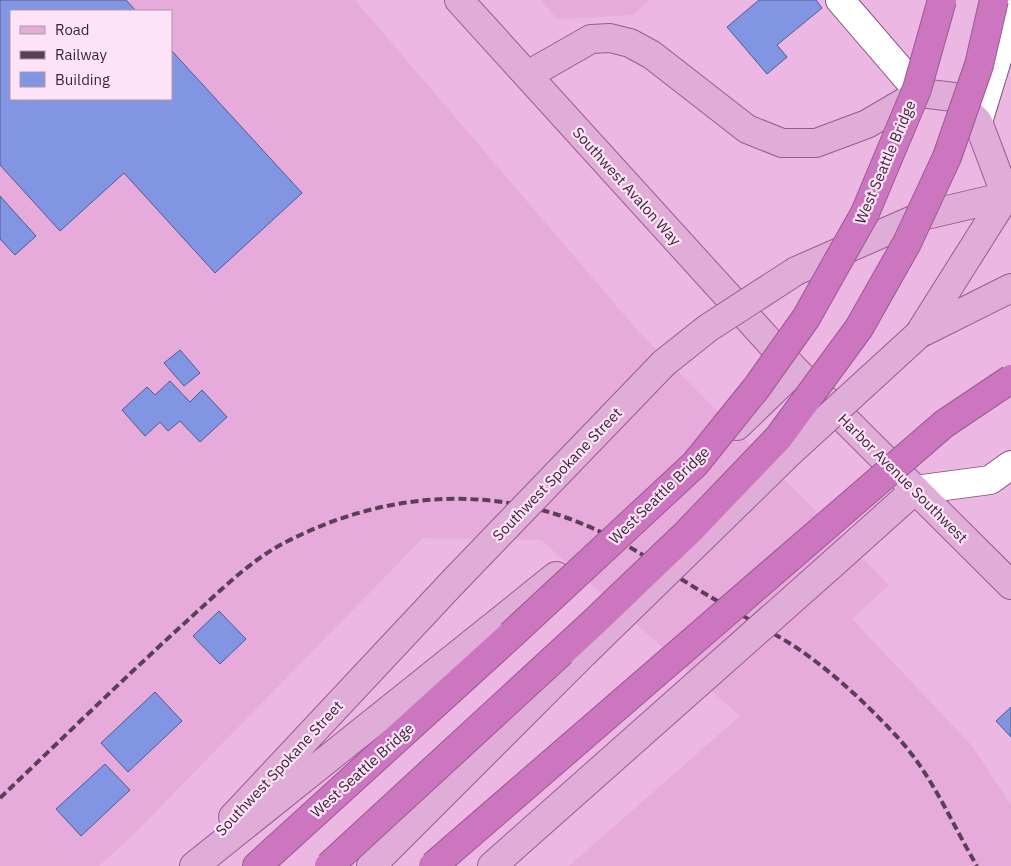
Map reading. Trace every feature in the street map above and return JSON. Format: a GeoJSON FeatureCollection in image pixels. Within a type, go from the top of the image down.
{"type":"FeatureCollection","features":[{"type":"Feature","properties":{"kind":"highway","name":"West Seattle Bridge"},"geometry":{"type":"LineString","coordinates":[[257,866],[511,635],[695,464],[758,387],[806,318],[865,213],[916,89],[942,0]]}},
{"type":"Feature","properties":{"kind":"highway"},"geometry":{"type":"LineString","coordinates":[[329,866],[594,622],[688,532],[779,437],[859,328],[907,243],[947,157],[979,65],[994,0]]}},
{"type":"Feature","properties":{"kind":"highway"},"geometry":{"type":"LineString","coordinates":[[433,866],[944,424],[1011,379]]}},
{"type":"Feature","properties":{"kind":"main road","name":"Southwest Avalon Way"},"geometry":{"type":"LineString","coordinates":[[459,0],[795,370]]}},
{"type":"Feature","properties":{"kind":"main road"},"geometry":{"type":"LineString","coordinates":[[371,866],[788,454],[920,334],[1010,197],[978,122],[954,97],[920,92],[866,124],[816,144],[782,143],[747,129],[652,55],[630,42],[610,38],[591,39],[528,75]]}},
{"type":"Feature","properties":{"kind":"main road","name":"Southwest Spokane Street"},"geometry":{"type":"LineString","coordinates":[[187,866],[453,582],[664,363],[708,328],[796,271],[922,216],[1010,197]]}},
{"type":"Feature","properties":{"kind":"main road"},"geometry":{"type":"LineString","coordinates":[[920,334],[1011,288]]}},
{"type":"Feature","properties":{"kind":"main road"},"geometry":{"type":"LineString","coordinates":[[194,866],[705,456],[795,370]]}},
{"type":"Feature","properties":{"kind":"main road","name":"Harbor Avenue Southwest"},"geometry":{"type":"LineString","coordinates":[[795,370],[1011,585]]}},
{"type":"Feature","properties":{"kind":"main road"},"geometry":{"type":"LineString","coordinates":[[492,866],[915,490]]}},
{"type":"Feature","properties":{"kind":"street"},"geometry":{"type":"LineString","coordinates":[[840,0],[920,92]]}},
{"type":"Feature","properties":{"kind":"street"},"geometry":{"type":"LineString","coordinates":[[978,122],[1011,14]]}},
{"type":"Feature","properties":{"kind":"street"},"geometry":{"type":"LineString","coordinates":[[915,490],[990,480],[1011,465]]}},
{"type":"Feature","properties":{"kind":"shaded area"},"geometry":{"type":"Polygon","coordinates":[[[0,0],[355,0],[638,331],[889,585],[852,619],[972,746],[1011,805],[1011,866],[569,866],[740,716],[541,540],[423,538],[133,835],[99,866],[0,866],[0,0]]]}},
{"type":"Feature","properties":{"kind":"shaded area"},"geometry":{"type":"Polygon","coordinates":[[[541,0],[649,0],[633,15],[557,19],[541,0]]]}},
{"type":"Feature","properties":{"kind":"building"},"geometry":{"type":"Polygon","coordinates":[[[0,0],[126,0],[135,10],[10,10],[10,100],[172,100],[172,51],[302,193],[215,273],[124,173],[60,231],[0,165],[0,0]]]}},
{"type":"Feature","properties":{"kind":"building"},"geometry":{"type":"Polygon","coordinates":[[[759,0],[816,0],[822,8],[777,45],[787,57],[767,74],[727,27],[759,0]]]}},
{"type":"Feature","properties":{"kind":"building"},"geometry":{"type":"Polygon","coordinates":[[[0,196],[36,236],[15,255],[0,239],[0,196]]]}},
{"type":"Feature","properties":{"kind":"building"},"geometry":{"type":"Polygon","coordinates":[[[180,350],[200,373],[184,386],[164,363],[180,350]]]}},
{"type":"Feature","properties":{"kind":"building"},"geometry":{"type":"Polygon","coordinates":[[[170,381],[190,402],[202,390],[227,417],[200,442],[180,421],[168,431],[160,422],[145,436],[122,410],[147,387],[155,395],[170,381]]]}},
{"type":"Feature","properties":{"kind":"building"},"geometry":{"type":"Polygon","coordinates":[[[219,611],[246,639],[220,664],[193,636],[219,611]]]}},
{"type":"Feature","properties":{"kind":"building"},"geometry":{"type":"Polygon","coordinates":[[[155,692],[182,721],[128,772],[101,743],[155,692]]]}},
{"type":"Feature","properties":{"kind":"building"},"geometry":{"type":"Polygon","coordinates":[[[1011,707],[1011,737],[996,721],[1011,707]]]}},
{"type":"Feature","properties":{"kind":"building"},"geometry":{"type":"Polygon","coordinates":[[[105,764],[130,790],[81,836],[56,809],[105,764]]]}},
{"type":"Feature","properties":{"kind":"railway"},"geometry":{"type":"LineString","coordinates":[[0,798],[234,578],[258,559],[284,543],[323,525],[364,512],[405,503],[446,499],[487,500],[528,507],[569,519],[609,536],[808,656],[837,678],[863,702],[912,754],[932,785],[977,866]]}}]}
